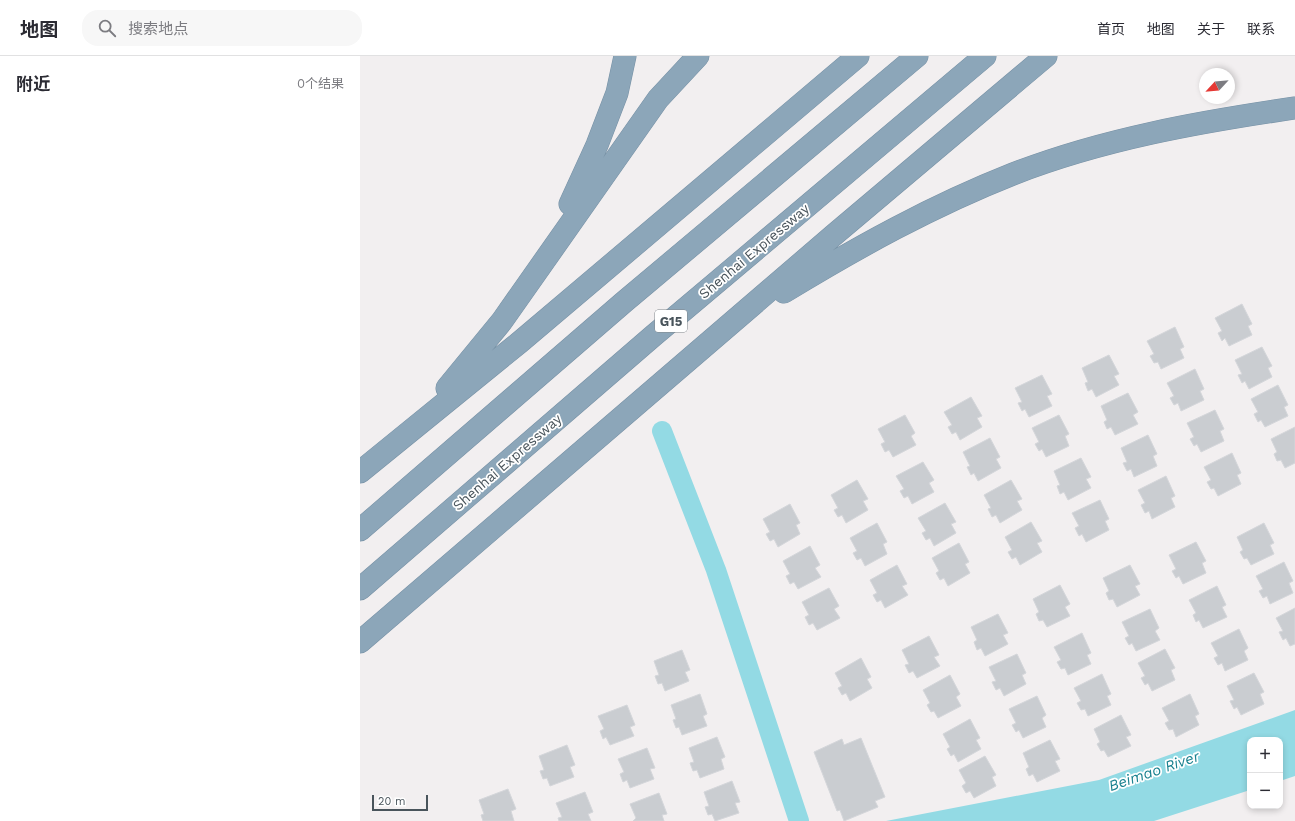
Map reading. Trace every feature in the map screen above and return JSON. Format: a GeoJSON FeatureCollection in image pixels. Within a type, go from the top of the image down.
{"type":"FeatureCollection","features":[{"type":"Feature","properties":{"kind":"highway"},"geometry":{"type":"LineString","coordinates":[[532,278],[568,210],[597,145],[617,93],[625,56]]}},
{"type":"Feature","properties":{"kind":"highway"},"geometry":{"type":"LineString","coordinates":[[395,442],[452,383],[502,321],[576,213],[658,99],[698,56]]}},
{"type":"Feature","properties":{"kind":"highway"},"geometry":{"type":"LineString","coordinates":[[360,472],[395,442],[520,342],[858,56]]}},
{"type":"Feature","properties":{"kind":"highway"},"geometry":{"type":"LineString","coordinates":[[360,530],[630,297],[917,56]]}},
{"type":"Feature","properties":{"kind":"highway","name":"Shenhai Expressway"},"geometry":{"type":"LineString","coordinates":[[360,589],[653,336],[985,56]]}},
{"type":"Feature","properties":{"kind":"highway"},"geometry":{"type":"LineString","coordinates":[[360,642],[693,355],[1046,56]]}},
{"type":"Feature","properties":{"kind":"highway"},"geometry":{"type":"LineString","coordinates":[[693,355],[777,296],[850,251],[930,210],[1014,174],[1106,144],[1205,122],[1295,108]]}},
{"type":"Feature","properties":{"kind":"water","name":"Beimao River"},"geometry":{"type":"Polygon","coordinates":[[[1295,710],[1295,776],[1283,780],[1283,737],[1247,737],[1247,791],[1154,821],[886,821],[1099,780],[1295,710]]]}},
{"type":"Feature","properties":{"kind":"building"},"geometry":{"type":"Polygon","coordinates":[[[1242,304],[1252,324],[1248,326],[1252,335],[1229,346],[1225,338],[1222,341],[1218,333],[1222,331],[1215,318],[1242,304]]]}},
{"type":"Feature","properties":{"kind":"building"},"geometry":{"type":"Polygon","coordinates":[[[1175,327],[1184,347],[1180,349],[1184,358],[1161,369],[1158,362],[1154,363],[1150,356],[1154,354],[1147,341],[1175,327]]]}},
{"type":"Feature","properties":{"kind":"building"},"geometry":{"type":"Polygon","coordinates":[[[1262,347],[1272,366],[1268,368],[1272,377],[1249,389],[1245,381],[1242,383],[1238,375],[1242,374],[1235,360],[1262,347]]]}},
{"type":"Feature","properties":{"kind":"building"},"geometry":{"type":"Polygon","coordinates":[[[1109,355],[1119,374],[1114,376],[1119,385],[1096,397],[1092,389],[1088,391],[1085,383],[1088,382],[1082,368],[1109,355]]]}},
{"type":"Feature","properties":{"kind":"building"},"geometry":{"type":"Polygon","coordinates":[[[1195,369],[1204,389],[1200,391],[1204,400],[1181,411],[1178,403],[1174,405],[1170,398],[1174,396],[1167,383],[1195,369]]]}},
{"type":"Feature","properties":{"kind":"building"},"geometry":{"type":"Polygon","coordinates":[[[1042,375],[1052,394],[1047,396],[1052,406],[1029,417],[1025,409],[1022,411],[1018,403],[1022,402],[1015,388],[1042,375]]]}},
{"type":"Feature","properties":{"kind":"building"},"geometry":{"type":"Polygon","coordinates":[[[1278,385],[1288,405],[1284,407],[1288,416],[1265,427],[1261,420],[1258,422],[1254,414],[1258,412],[1251,399],[1278,385]]]}},
{"type":"Feature","properties":{"kind":"building"},"geometry":{"type":"Polygon","coordinates":[[[1128,393],[1138,412],[1133,415],[1138,424],[1115,435],[1111,427],[1107,429],[1104,422],[1107,420],[1101,406],[1128,393]]]}},
{"type":"Feature","properties":{"kind":"building"},"geometry":{"type":"Polygon","coordinates":[[[971,397],[982,416],[977,418],[982,427],[960,440],[956,432],[952,434],[948,427],[952,425],[944,412],[971,397]]]}},
{"type":"Feature","properties":{"kind":"building"},"geometry":{"type":"Polygon","coordinates":[[[1215,410],[1224,429],[1220,431],[1224,441],[1201,452],[1197,444],[1194,446],[1190,439],[1194,437],[1187,423],[1215,410]]]}},
{"type":"Feature","properties":{"kind":"building"},"geometry":{"type":"Polygon","coordinates":[[[905,415],[915,433],[911,436],[916,445],[893,457],[889,450],[885,452],[881,444],[885,442],[878,429],[905,415]]]}},
{"type":"Feature","properties":{"kind":"building"},"geometry":{"type":"Polygon","coordinates":[[[1059,415],[1069,434],[1065,436],[1069,446],[1046,457],[1042,449],[1039,451],[1035,444],[1039,442],[1032,428],[1059,415]]]}},
{"type":"Feature","properties":{"kind":"building"},"geometry":{"type":"Polygon","coordinates":[[[1295,427],[1295,463],[1285,468],[1281,460],[1277,461],[1274,454],[1277,452],[1271,439],[1295,427]]]}},
{"type":"Feature","properties":{"kind":"building"},"geometry":{"type":"Polygon","coordinates":[[[1148,435],[1157,454],[1153,456],[1157,466],[1134,477],[1131,469],[1127,471],[1123,463],[1127,462],[1121,448],[1148,435]]]}},
{"type":"Feature","properties":{"kind":"building"},"geometry":{"type":"Polygon","coordinates":[[[990,438],[1000,457],[996,459],[1001,468],[978,481],[974,473],[971,475],[967,467],[970,466],[963,452],[990,438]]]}},
{"type":"Feature","properties":{"kind":"building"},"geometry":{"type":"Polygon","coordinates":[[[1232,453],[1241,473],[1237,475],[1241,484],[1218,496],[1214,488],[1211,489],[1207,482],[1211,480],[1204,467],[1232,453]]]}},
{"type":"Feature","properties":{"kind":"building"},"geometry":{"type":"Polygon","coordinates":[[[1081,458],[1091,477],[1086,479],[1091,488],[1068,500],[1064,492],[1060,494],[1057,486],[1060,485],[1054,471],[1081,458]]]}},
{"type":"Feature","properties":{"kind":"building"},"geometry":{"type":"Polygon","coordinates":[[[923,462],[934,480],[929,483],[934,492],[912,504],[908,496],[904,498],[900,491],[904,489],[896,476],[923,462]]]}},
{"type":"Feature","properties":{"kind":"building"},"geometry":{"type":"Polygon","coordinates":[[[1166,476],[1175,496],[1171,498],[1175,507],[1152,519],[1149,511],[1145,513],[1141,505],[1145,503],[1138,490],[1166,476]]]}},
{"type":"Feature","properties":{"kind":"building"},"geometry":{"type":"Polygon","coordinates":[[[857,480],[868,499],[863,501],[868,510],[846,523],[842,515],[838,517],[834,510],[838,508],[831,495],[857,480]]]}},
{"type":"Feature","properties":{"kind":"building"},"geometry":{"type":"Polygon","coordinates":[[[1011,480],[1022,499],[1017,501],[1022,510],[1000,523],[996,515],[992,517],[988,509],[991,508],[984,495],[1011,480]]]}},
{"type":"Feature","properties":{"kind":"building"},"geometry":{"type":"Polygon","coordinates":[[[1100,500],[1109,519],[1105,521],[1109,530],[1086,542],[1082,534],[1079,536],[1075,528],[1079,526],[1072,513],[1100,500]]]}},
{"type":"Feature","properties":{"kind":"building"},"geometry":{"type":"Polygon","coordinates":[[[945,503],[956,522],[951,524],[956,533],[934,546],[930,538],[926,540],[922,533],[926,531],[918,518],[945,503]]]}},
{"type":"Feature","properties":{"kind":"building"},"geometry":{"type":"Polygon","coordinates":[[[790,504],[800,523],[796,525],[800,534],[778,547],[774,539],[770,541],[766,534],[770,532],[763,519],[790,504]]]}},
{"type":"Feature","properties":{"kind":"building"},"geometry":{"type":"Polygon","coordinates":[[[1031,522],[1042,541],[1037,543],[1042,552],[1020,565],[1016,557],[1012,559],[1008,552],[1012,550],[1005,537],[1031,522]]]}},
{"type":"Feature","properties":{"kind":"building"},"geometry":{"type":"Polygon","coordinates":[[[877,523],[887,542],[883,544],[887,554],[865,566],[861,558],[857,560],[853,553],[857,551],[850,538],[877,523]]]}},
{"type":"Feature","properties":{"kind":"building"},"geometry":{"type":"Polygon","coordinates":[[[1264,523],[1274,543],[1270,545],[1274,554],[1251,565],[1247,558],[1244,559],[1240,552],[1243,550],[1237,537],[1264,523]]]}},
{"type":"Feature","properties":{"kind":"building"},"geometry":{"type":"Polygon","coordinates":[[[1196,542],[1206,561],[1202,563],[1206,573],[1183,584],[1179,576],[1176,578],[1172,571],[1176,569],[1169,555],[1196,542]]]}},
{"type":"Feature","properties":{"kind":"building"},"geometry":{"type":"Polygon","coordinates":[[[959,543],[969,562],[965,564],[970,573],[948,586],[944,578],[940,580],[936,573],[939,571],[932,558],[959,543]]]}},
{"type":"Feature","properties":{"kind":"building"},"geometry":{"type":"Polygon","coordinates":[[[810,546],[820,565],[815,568],[821,577],[798,589],[794,582],[790,584],[786,576],[790,574],[783,561],[810,546]]]}},
{"type":"Feature","properties":{"kind":"building"},"geometry":{"type":"Polygon","coordinates":[[[1284,562],[1293,581],[1289,583],[1293,593],[1270,604],[1267,596],[1263,598],[1259,591],[1263,589],[1256,576],[1284,562]]]}},
{"type":"Feature","properties":{"kind":"building"},"geometry":{"type":"Polygon","coordinates":[[[897,565],[907,584],[902,586],[908,595],[885,608],[881,600],[877,602],[873,595],[877,593],[870,580],[897,565]]]}},
{"type":"Feature","properties":{"kind":"building"},"geometry":{"type":"Polygon","coordinates":[[[1130,565],[1140,584],[1135,586],[1140,595],[1117,607],[1113,599],[1109,600],[1106,593],[1109,591],[1103,578],[1130,565]]]}},
{"type":"Feature","properties":{"kind":"building"},"geometry":{"type":"Polygon","coordinates":[[[1060,585],[1070,604],[1065,607],[1070,616],[1047,627],[1043,620],[1039,621],[1036,614],[1039,612],[1033,599],[1060,585]]]}},
{"type":"Feature","properties":{"kind":"building"},"geometry":{"type":"Polygon","coordinates":[[[1217,586],[1226,605],[1222,607],[1227,617],[1203,628],[1199,620],[1196,622],[1193,615],[1196,613],[1189,600],[1217,586]]]}},
{"type":"Feature","properties":{"kind":"building"},"geometry":{"type":"Polygon","coordinates":[[[829,588],[839,606],[834,609],[840,618],[817,630],[813,623],[809,625],[805,617],[809,615],[802,602],[829,588]]]}},
{"type":"Feature","properties":{"kind":"building"},"geometry":{"type":"Polygon","coordinates":[[[1295,608],[1295,644],[1290,646],[1286,638],[1283,640],[1279,632],[1283,631],[1276,618],[1295,608]]]}},
{"type":"Feature","properties":{"kind":"building"},"geometry":{"type":"Polygon","coordinates":[[[1150,609],[1159,628],[1155,631],[1160,640],[1136,651],[1132,643],[1129,645],[1125,638],[1129,636],[1122,622],[1150,609]]]}},
{"type":"Feature","properties":{"kind":"building"},"geometry":{"type":"Polygon","coordinates":[[[998,614],[1008,633],[1003,635],[1008,644],[985,656],[981,648],[977,650],[974,642],[977,640],[971,627],[998,614]]]}},
{"type":"Feature","properties":{"kind":"building"},"geometry":{"type":"Polygon","coordinates":[[[1239,629],[1248,648],[1244,651],[1248,660],[1225,671],[1222,663],[1218,665],[1214,658],[1218,656],[1211,643],[1239,629]]]}},
{"type":"Feature","properties":{"kind":"building"},"geometry":{"type":"Polygon","coordinates":[[[1082,633],[1091,653],[1087,655],[1091,664],[1068,675],[1065,668],[1061,669],[1057,662],[1061,660],[1054,647],[1082,633]]]}},
{"type":"Feature","properties":{"kind":"building"},"geometry":{"type":"Polygon","coordinates":[[[929,636],[939,655],[934,657],[940,666],[917,678],[913,671],[909,673],[905,665],[909,664],[902,650],[929,636]]]}},
{"type":"Feature","properties":{"kind":"building"},"geometry":{"type":"Polygon","coordinates":[[[1165,649],[1175,668],[1171,670],[1175,680],[1152,691],[1148,683],[1145,685],[1141,678],[1145,676],[1138,663],[1165,649]]]}},
{"type":"Feature","properties":{"kind":"building"},"geometry":{"type":"Polygon","coordinates":[[[682,650],[690,670],[685,672],[689,681],[665,691],[662,683],[658,684],[655,676],[659,675],[654,661],[682,650]]]}},
{"type":"Feature","properties":{"kind":"building"},"geometry":{"type":"Polygon","coordinates":[[[1017,654],[1026,673],[1022,675],[1026,684],[1004,696],[1000,688],[996,690],[992,682],[996,681],[989,667],[1017,654]]]}},
{"type":"Feature","properties":{"kind":"building"},"geometry":{"type":"Polygon","coordinates":[[[861,658],[871,677],[867,679],[872,688],[850,701],[846,693],[842,695],[838,688],[842,686],[835,673],[861,658]]]}},
{"type":"Feature","properties":{"kind":"building"},"geometry":{"type":"Polygon","coordinates":[[[1254,673],[1264,692],[1260,694],[1264,704],[1241,715],[1237,707],[1234,709],[1230,701],[1234,700],[1227,686],[1254,673]]]}},
{"type":"Feature","properties":{"kind":"building"},"geometry":{"type":"Polygon","coordinates":[[[1102,674],[1111,694],[1107,696],[1111,705],[1088,716],[1085,709],[1081,710],[1077,703],[1081,701],[1074,688],[1102,674]]]}},
{"type":"Feature","properties":{"kind":"building"},"geometry":{"type":"Polygon","coordinates":[[[950,675],[960,694],[956,697],[961,706],[938,718],[934,711],[931,712],[927,705],[930,703],[923,690],[950,675]]]}},
{"type":"Feature","properties":{"kind":"building"},"geometry":{"type":"Polygon","coordinates":[[[700,694],[707,714],[703,716],[707,726],[682,735],[679,727],[676,728],[673,720],[676,719],[671,705],[700,694]]]}},
{"type":"Feature","properties":{"kind":"building"},"geometry":{"type":"Polygon","coordinates":[[[1190,694],[1199,714],[1195,716],[1199,725],[1176,737],[1173,729],[1169,730],[1165,723],[1169,721],[1162,708],[1190,694]]]}},
{"type":"Feature","properties":{"kind":"building"},"geometry":{"type":"Polygon","coordinates":[[[1037,696],[1046,715],[1042,718],[1046,727],[1023,738],[1019,730],[1016,732],[1012,725],[1016,723],[1009,709],[1037,696]]]}},
{"type":"Feature","properties":{"kind":"building"},"geometry":{"type":"Polygon","coordinates":[[[627,705],[635,725],[630,727],[634,736],[610,745],[606,737],[603,739],[600,731],[604,729],[598,716],[627,705]]]}},
{"type":"Feature","properties":{"kind":"building"},"geometry":{"type":"Polygon","coordinates":[[[1121,715],[1131,735],[1126,737],[1131,746],[1108,757],[1104,750],[1101,751],[1097,744],[1100,742],[1094,729],[1121,715]]]}},
{"type":"Feature","properties":{"kind":"building"},"geometry":{"type":"Polygon","coordinates":[[[970,719],[980,738],[976,740],[981,749],[958,762],[954,754],[951,756],[947,749],[950,747],[943,734],[970,719]]]}},
{"type":"Feature","properties":{"kind":"building"},"geometry":{"type":"Polygon","coordinates":[[[717,737],[725,757],[721,759],[724,769],[700,778],[697,770],[693,771],[690,763],[694,762],[689,748],[717,737]]]}},
{"type":"Feature","properties":{"kind":"building"},"geometry":{"type":"Polygon","coordinates":[[[861,738],[885,797],[875,801],[878,807],[844,821],[840,810],[837,811],[814,752],[842,739],[844,745],[861,738]]]}},
{"type":"Feature","properties":{"kind":"building"},"geometry":{"type":"Polygon","coordinates":[[[1050,740],[1060,759],[1055,761],[1060,771],[1037,782],[1033,774],[1029,776],[1026,769],[1029,767],[1023,753],[1050,740]]]}},
{"type":"Feature","properties":{"kind":"building"},"geometry":{"type":"Polygon","coordinates":[[[567,745],[575,765],[570,767],[574,777],[550,786],[547,778],[543,779],[540,771],[544,770],[539,756],[567,745]]]}},
{"type":"Feature","properties":{"kind":"building"},"geometry":{"type":"Polygon","coordinates":[[[647,748],[655,768],[650,769],[654,779],[630,788],[627,780],[623,782],[620,774],[624,772],[618,759],[647,748]]]}},
{"type":"Feature","properties":{"kind":"building"},"geometry":{"type":"Polygon","coordinates":[[[985,756],[996,775],[992,777],[996,786],[974,798],[970,791],[966,793],[962,786],[966,783],[959,770],[985,756]]]}},
{"type":"Feature","properties":{"kind":"building"},"geometry":{"type":"Polygon","coordinates":[[[732,781],[740,802],[735,803],[739,813],[715,821],[712,814],[708,815],[705,807],[709,806],[704,792],[732,781]]]}},
{"type":"Feature","properties":{"kind":"building"},"geometry":{"type":"Polygon","coordinates":[[[508,789],[516,809],[511,811],[514,821],[483,821],[481,815],[484,814],[479,800],[508,789]]]}},
{"type":"Feature","properties":{"kind":"building"},"geometry":{"type":"Polygon","coordinates":[[[585,792],[593,812],[588,814],[591,821],[559,821],[558,818],[562,817],[556,803],[585,792]]]}},
{"type":"Feature","properties":{"kind":"building"},"geometry":{"type":"Polygon","coordinates":[[[659,793],[667,814],[662,815],[664,821],[633,821],[636,818],[630,804],[659,793]]]}},
{"type":"Feature","properties":{"kind":"waterway"},"geometry":{"type":"LineString","coordinates":[[662,431],[716,570],[799,821]]}}]}
